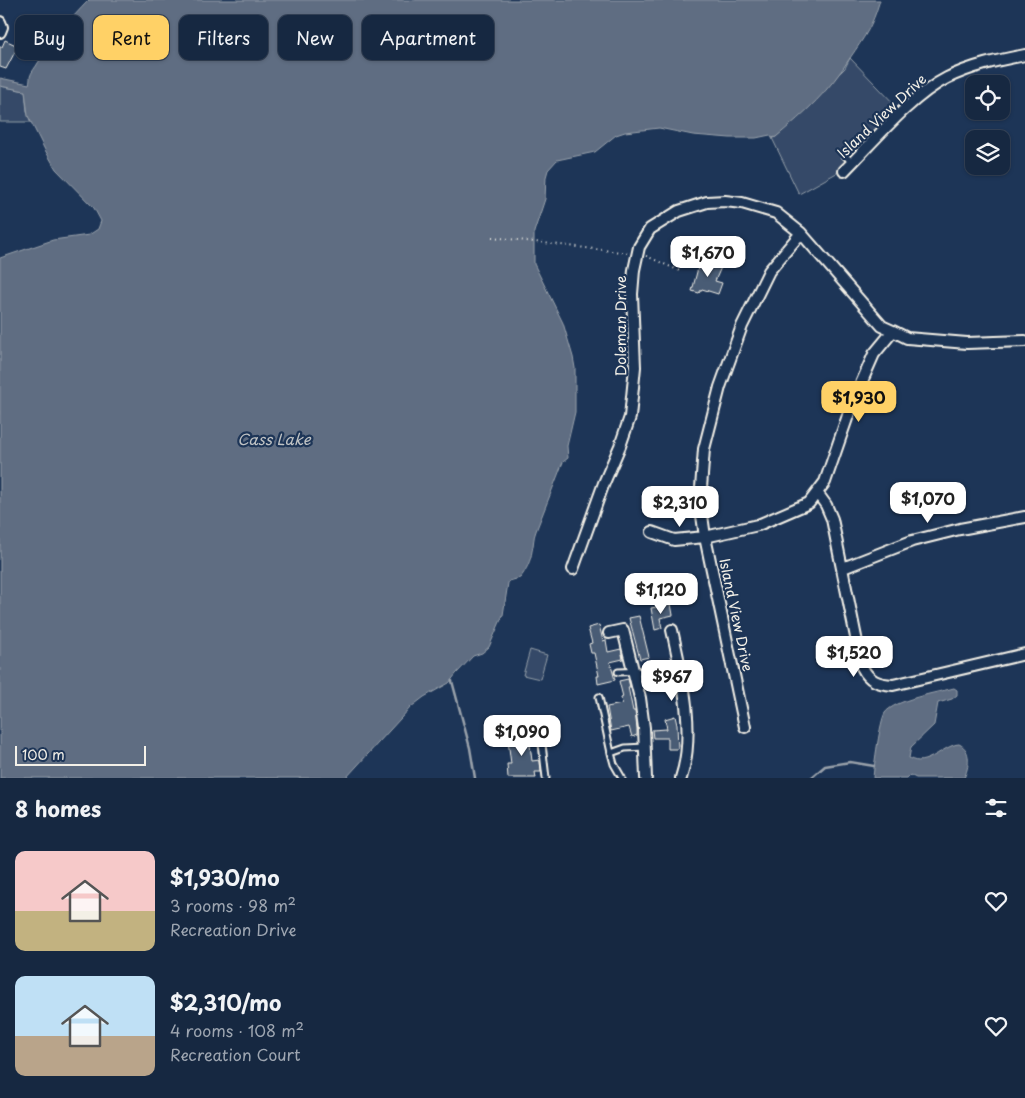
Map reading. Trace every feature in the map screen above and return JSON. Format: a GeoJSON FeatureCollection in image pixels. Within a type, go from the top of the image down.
{"type":"FeatureCollection","features":[{"type":"Feature","properties":{"kind":"street"},"geometry":{"type":"LineString","coordinates":[[0,22],[2,27],[0,32]]}},
{"type":"Feature","properties":{"kind":"street","name":"Island View Drive"},"geometry":{"type":"LineString","coordinates":[[844,171],[908,107],[932,86],[949,76],[973,68],[1025,55]]}},
{"type":"Feature","properties":{"kind":"street","name":"Doleman Drive"},"geometry":{"type":"LineString","coordinates":[[573,568],[630,417],[636,367],[632,294],[637,254],[642,240],[650,229],[679,211],[707,202],[725,201],[742,202],[776,213],[801,233],[882,326],[907,338],[967,343],[1025,340]]}},
{"type":"Feature","properties":{"kind":"street","name":"Island View Drive"},"geometry":{"type":"LineString","coordinates":[[745,727],[705,537],[700,501],[704,449],[720,387],[742,326],[769,271],[801,233]]}},
{"type":"Feature","properties":{"kind":"street"},"geometry":{"type":"LineString","coordinates":[[652,532],[674,540],[705,537],[758,525],[809,504],[825,482],[852,404],[874,354],[894,331]]}},
{"type":"Feature","properties":{"kind":"street"},"geometry":{"type":"LineString","coordinates":[[818,494],[826,505],[832,519],[862,668],[873,681],[893,685],[1025,654]]}},
{"type":"Feature","properties":{"kind":"street"},"geometry":{"type":"LineString","coordinates":[[843,568],[912,541],[960,529],[1025,517]]}},
{"type":"Feature","properties":{"kind":"street"},"geometry":{"type":"LineString","coordinates":[[609,633],[623,630],[634,671],[640,698],[646,778]]}},
{"type":"Feature","properties":{"kind":"street"},"geometry":{"type":"LineString","coordinates":[[672,630],[685,705],[687,740],[681,778]]}},
{"type":"Feature","properties":{"kind":"lane"},"geometry":{"type":"LineString","coordinates":[[844,154],[852,162]]}},
{"type":"Feature","properties":{"kind":"lane"},"geometry":{"type":"LineString","coordinates":[[618,672],[680,670]]}},
{"type":"Feature","properties":{"kind":"lane"},"geometry":{"type":"LineString","coordinates":[[599,697],[611,754],[622,778]]}},
{"type":"Feature","properties":{"kind":"lane"},"geometry":{"type":"LineString","coordinates":[[542,744],[546,778]]}},
{"type":"Feature","properties":{"kind":"lane"},"geometry":{"type":"LineString","coordinates":[[611,754],[625,748],[645,747]]}},
{"type":"Feature","properties":{"kind":"path"},"geometry":{"type":"LineString","coordinates":[[492,237],[637,254],[680,271]]}},
{"type":"Feature","properties":{"kind":"shaded area"},"geometry":{"type":"Polygon","coordinates":[[[850,58],[901,111],[842,170],[799,194],[772,138],[776,137],[845,68],[850,58]]]}},
{"type":"Feature","properties":{"kind":"shaded area"},"geometry":{"type":"Polygon","coordinates":[[[0,86],[25,91],[27,112],[31,122],[0,122],[0,86]]]}},
{"type":"Feature","properties":{"kind":"shaded area"},"geometry":{"type":"Polygon","coordinates":[[[530,650],[547,655],[540,679],[523,675],[530,650]]]}},
{"type":"Feature","properties":{"kind":"water","name":"Cass Lake"},"geometry":{"type":"Polygon","coordinates":[[[89,0],[880,0],[868,31],[834,81],[807,110],[776,137],[772,138],[770,135],[756,138],[730,138],[693,135],[659,128],[625,132],[616,135],[595,152],[557,160],[548,170],[545,199],[534,232],[534,264],[563,323],[575,368],[575,412],[567,446],[568,458],[563,462],[534,536],[528,565],[520,578],[508,583],[503,615],[489,647],[482,653],[473,656],[449,683],[424,697],[411,707],[346,778],[0,778],[0,258],[53,240],[89,235],[98,229],[101,221],[94,208],[56,169],[28,116],[25,91],[0,86],[0,78],[29,84],[31,73],[40,60],[83,60],[83,15],[75,15],[89,0]]]}},
{"type":"Feature","properties":{"kind":"water"},"geometry":{"type":"Polygon","coordinates":[[[954,688],[957,690],[957,695],[952,699],[938,703],[934,725],[911,747],[909,758],[915,761],[922,761],[953,745],[959,744],[968,754],[968,764],[964,778],[916,778],[910,775],[907,778],[873,778],[879,734],[885,713],[890,708],[907,700],[954,688]]]}},
{"type":"Feature","properties":{"kind":"building"},"geometry":{"type":"Polygon","coordinates":[[[5,40],[15,45],[15,52],[6,69],[0,67],[0,47],[2,47],[5,40]]]}},
{"type":"Feature","properties":{"kind":"building"},"geometry":{"type":"Polygon","coordinates":[[[705,258],[722,265],[715,281],[722,283],[718,294],[702,289],[699,293],[692,291],[698,268],[702,268],[705,258]]]}},
{"type":"Feature","properties":{"kind":"building"},"geometry":{"type":"Polygon","coordinates":[[[671,604],[673,615],[660,618],[662,628],[655,630],[651,608],[671,604]]]}},
{"type":"Feature","properties":{"kind":"building"},"geometry":{"type":"Polygon","coordinates":[[[639,616],[649,657],[640,659],[629,618],[639,616]]]}},
{"type":"Feature","properties":{"kind":"building"},"geometry":{"type":"Polygon","coordinates":[[[599,625],[603,641],[606,640],[608,652],[621,649],[623,659],[610,662],[615,680],[598,684],[597,676],[599,676],[594,653],[591,653],[589,644],[592,643],[588,628],[599,625]]]}},
{"type":"Feature","properties":{"kind":"building"},"geometry":{"type":"Polygon","coordinates":[[[628,679],[637,729],[637,735],[632,737],[629,727],[611,731],[607,707],[622,704],[621,698],[623,697],[619,681],[628,679]]]}},
{"type":"Feature","properties":{"kind":"building"},"geometry":{"type":"Polygon","coordinates":[[[675,716],[678,749],[668,749],[668,738],[653,738],[652,730],[667,729],[665,719],[675,716]]]}},
{"type":"Feature","properties":{"kind":"building"},"geometry":{"type":"Polygon","coordinates":[[[523,726],[524,738],[529,737],[532,761],[540,760],[541,772],[535,772],[536,778],[508,778],[507,764],[511,764],[508,740],[514,739],[512,727],[523,726]]]}},
{"type":"Feature","properties":{"kind":"waterway"},"geometry":{"type":"LineString","coordinates":[[452,681],[470,748],[475,778]]}},
{"type":"Feature","properties":{"kind":"waterway"},"geometry":{"type":"LineString","coordinates":[[811,778],[825,766],[850,762],[874,766]]}}]}
